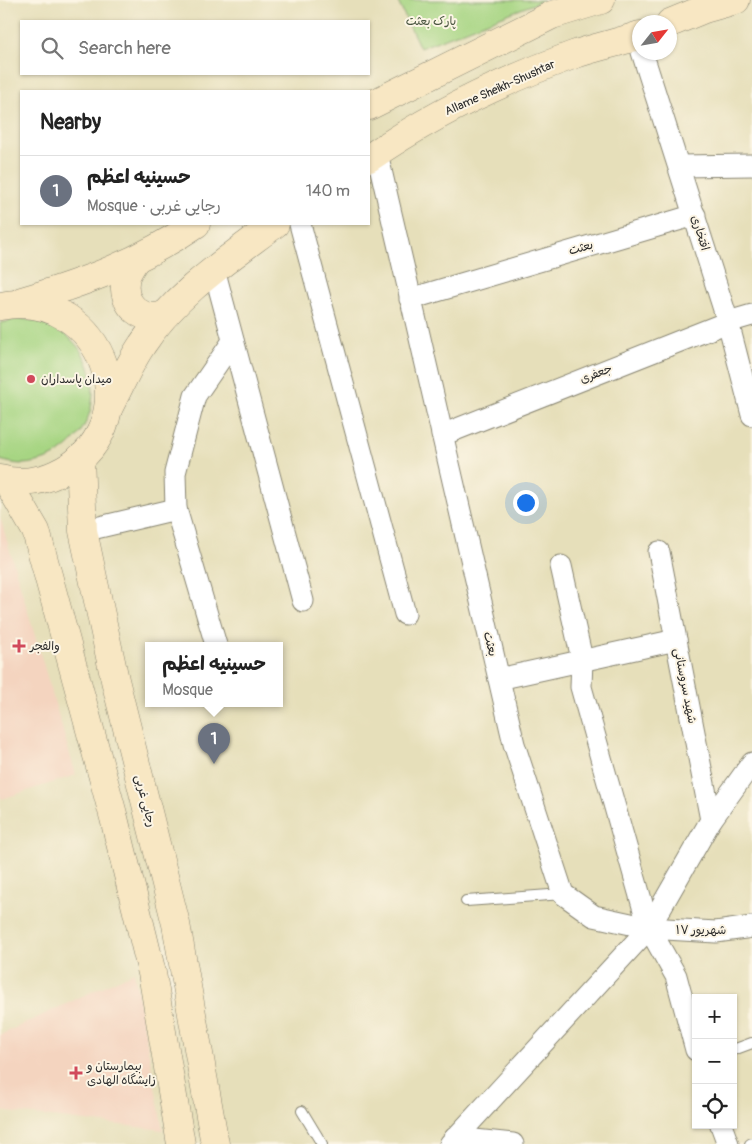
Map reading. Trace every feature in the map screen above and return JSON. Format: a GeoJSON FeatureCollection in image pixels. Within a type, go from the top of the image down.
{"type":"FeatureCollection","features":[{"type":"Feature","properties":{"kind":"main road"},"geometry":{"type":"LineString","coordinates":[[370,106],[552,15],[601,0]]}},
{"type":"Feature","properties":{"kind":"main road"},"geometry":{"type":"LineString","coordinates":[[677,20],[704,9],[736,0]]}},
{"type":"Feature","properties":{"kind":"main road","name":"Allame Sheikh-Shushtar"},"geometry":{"type":"LineString","coordinates":[[373,155],[401,136],[478,95],[574,55],[632,43]]}},
{"type":"Feature","properties":{"kind":"main road"},"geometry":{"type":"LineString","coordinates":[[9,304],[87,281],[135,260],[194,225]]}},
{"type":"Feature","properties":{"kind":"main road"},"geometry":{"type":"LineString","coordinates":[[4,480],[28,482],[48,478],[67,469],[80,458],[100,432],[108,408],[141,346],[166,314],[214,269],[274,225]]}},
{"type":"Feature","properties":{"kind":"main road"},"geometry":{"type":"LineString","coordinates":[[135,260],[125,279],[125,294],[132,307],[137,312],[151,318],[166,314]]}},
{"type":"Feature","properties":{"kind":"main road"},"geometry":{"type":"LineString","coordinates":[[9,304],[44,306],[68,317],[88,334],[102,356],[109,382],[108,408]]}},
{"type":"Feature","properties":{"kind":"main road","name":"رجایی غربی"},"geometry":{"type":"LineString","coordinates":[[80,458],[83,531],[115,680],[176,924],[215,1144]]}},
{"type":"Feature","properties":{"kind":"main road"},"geometry":{"type":"LineString","coordinates":[[4,480],[36,531],[114,818],[152,973],[181,1144]]}},
{"type":"Feature","properties":{"kind":"street","name":"افتخاری"},"geometry":{"type":"LineString","coordinates":[[645,60],[728,322],[752,415]]}},
{"type":"Feature","properties":{"kind":"street","name":"بعثت"},"geometry":{"type":"LineString","coordinates":[[373,155],[410,299],[514,744],[563,894]]}},
{"type":"Feature","properties":{"kind":"street"},"geometry":{"type":"LineString","coordinates":[[680,166],[752,165]]}},
{"type":"Feature","properties":{"kind":"street","name":"بعثت"},"geometry":{"type":"LineString","coordinates":[[410,299],[695,215]]}},
{"type":"Feature","properties":{"kind":"street"},"geometry":{"type":"LineString","coordinates":[[300,225],[405,614]]}},
{"type":"Feature","properties":{"kind":"street"},"geometry":{"type":"LineString","coordinates":[[214,269],[303,601]]}},
{"type":"Feature","properties":{"kind":"street","name":"جعفری"},"geometry":{"type":"LineString","coordinates":[[442,435],[728,322],[752,315]]}},
{"type":"Feature","properties":{"kind":"street"},"geometry":{"type":"LineString","coordinates":[[215,642],[176,509],[175,473],[195,396],[233,341]]}},
{"type":"Feature","properties":{"kind":"street"},"geometry":{"type":"LineString","coordinates":[[83,531],[176,509]]}},
{"type":"Feature","properties":{"kind":"street","name":"شهید سروستانی"},"geometry":{"type":"LineString","coordinates":[[659,552],[711,820]]}},
{"type":"Feature","properties":{"kind":"street"},"geometry":{"type":"LineString","coordinates":[[561,566],[582,659],[581,687],[649,928],[676,976],[693,1039]]}},
{"type":"Feature","properties":{"kind":"street"},"geometry":{"type":"LineString","coordinates":[[498,679],[582,659],[676,640]]}},
{"type":"Feature","properties":{"kind":"street"},"geometry":{"type":"LineString","coordinates":[[452,1141],[649,928],[711,820],[752,764]]}},
{"type":"Feature","properties":{"kind":"street"},"geometry":{"type":"LineString","coordinates":[[563,894],[594,916],[649,928]]}},
{"type":"Feature","properties":{"kind":"street","name":"۱۷ شهریور"},"geometry":{"type":"LineString","coordinates":[[649,928],[716,932],[752,926]]}},
{"type":"Feature","properties":{"kind":"street"},"geometry":{"type":"LineString","coordinates":[[722,1129],[728,1144]]}},
{"type":"Feature","properties":{"kind":"street"},"geometry":{"type":"LineString","coordinates":[[452,1141],[513,1144]]}},
{"type":"Feature","properties":{"kind":"lane"},"geometry":{"type":"LineString","coordinates":[[466,900],[563,894]]}},
{"type":"Feature","properties":{"kind":"lane"},"geometry":{"type":"LineString","coordinates":[[737,1049],[752,1043]]}},
{"type":"Feature","properties":{"kind":"lane"},"geometry":{"type":"LineString","coordinates":[[302,1111],[322,1144]]}},
{"type":"Feature","properties":{"kind":"shaded area","name":"والفجر"},"geometry":{"type":"Polygon","coordinates":[[[0,517],[76,775],[2,799],[0,796],[0,517]]]}},
{"type":"Feature","properties":{"kind":"shaded area","name":"بیمارستان و زایشگاه الهادی"},"geometry":{"type":"Polygon","coordinates":[[[134,972],[163,1130],[0,1111],[0,1035],[134,972]]]}},
{"type":"Feature","properties":{"kind":"green space","name":"پارک بعثت"},"geometry":{"type":"Polygon","coordinates":[[[397,0],[544,0],[420,48],[397,0]]]}},
{"type":"Feature","properties":{"kind":"green space"},"geometry":{"type":"Polygon","coordinates":[[[18,319],[51,325],[61,331],[79,348],[89,369],[93,390],[90,411],[81,431],[67,447],[47,459],[23,464],[0,460],[0,323],[18,319]]]}},
{"type":"Feature","properties":{"kind":"place","name":"میدان پاسداران"},"geometry":{"type":"Point","coordinates":[31,379]}},
{"type":"Feature","properties":{"kind":"place","name":"والفجر"},"geometry":{"type":"Point","coordinates":[19,646]}},
{"type":"Feature","properties":{"kind":"place","name":"حسینیه اعظم"},"geometry":{"type":"Point","coordinates":[214,764]}},
{"type":"Feature","properties":{"kind":"place","name":"بیمارستان و زایشگاه الهادی"},"geometry":{"type":"Point","coordinates":[76,1073]}}]}
